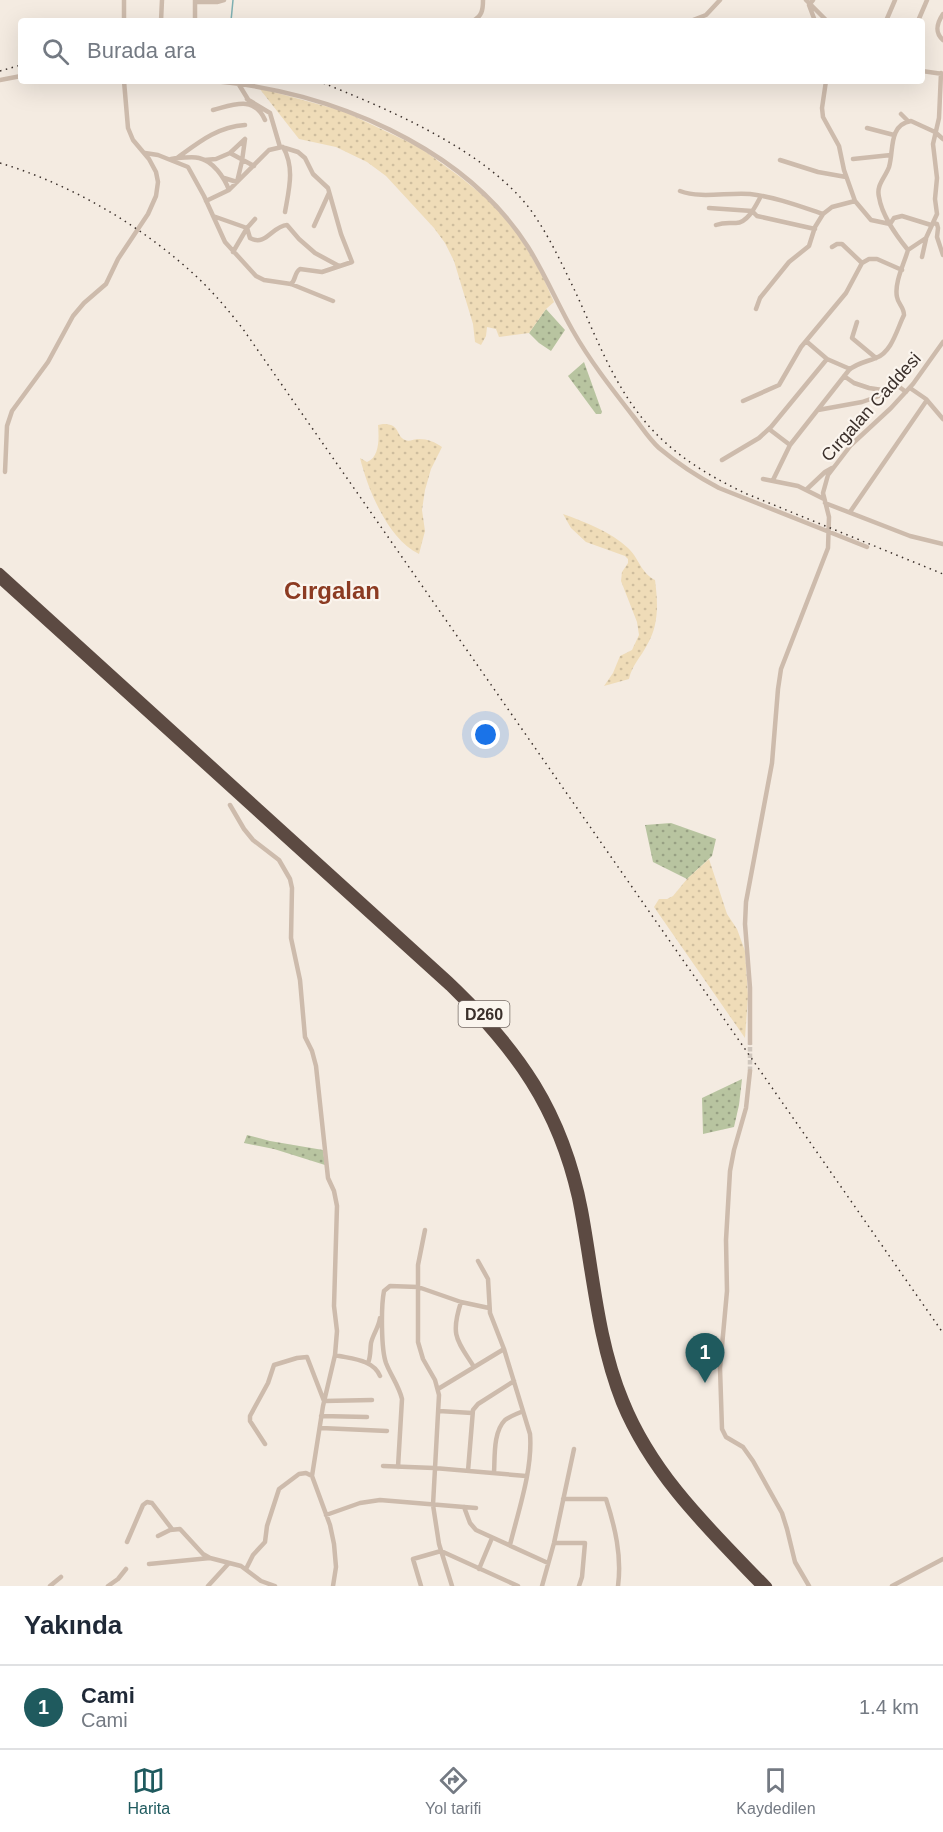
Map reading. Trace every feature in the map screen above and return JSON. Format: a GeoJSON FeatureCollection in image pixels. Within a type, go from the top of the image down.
{"type":"FeatureCollection","features":[{"type":"Feature","properties":{"kind":"highway","name":"D260"},"geometry":{"type":"LineString","coordinates":[[0,572],[449,980],[511,1045],[547,1100],[569,1154],[582,1204],[610,1355],[617,1380],[634,1420],[653,1455],[673,1483],[710,1526],[768,1586]]}},
{"type":"Feature","properties":{"kind":"highway","name":"D260"},"geometry":{"type":"LineString","coordinates":[[0,580],[449,987],[488,1026],[512,1056],[546,1111],[564,1157],[575,1198],[600,1339],[613,1384],[629,1423],[650,1460],[675,1495],[760,1586]]}},
{"type":"Feature","properties":{"kind":"street"},"geometry":{"type":"LineString","coordinates":[[124,0],[124,18]]}},
{"type":"Feature","properties":{"kind":"street"},"geometry":{"type":"LineString","coordinates":[[161,18],[162,0]]}},
{"type":"Feature","properties":{"kind":"street"},"geometry":{"type":"LineString","coordinates":[[195,18],[195,1],[224,0]]}},
{"type":"Feature","properties":{"kind":"street"},"geometry":{"type":"LineString","coordinates":[[478,18],[482,12],[483,0]]}},
{"type":"Feature","properties":{"kind":"street"},"geometry":{"type":"LineString","coordinates":[[698,18],[706,15],[720,0]]}},
{"type":"Feature","properties":{"kind":"street"},"geometry":{"type":"LineString","coordinates":[[887,18],[895,0]]}},
{"type":"Feature","properties":{"kind":"street"},"geometry":{"type":"LineString","coordinates":[[919,18],[927,0]]}},
{"type":"Feature","properties":{"kind":"street"},"geometry":{"type":"LineString","coordinates":[[809,2],[814,18]]}},
{"type":"Feature","properties":{"kind":"street"},"geometry":{"type":"LineString","coordinates":[[809,2],[824,18]]}},
{"type":"Feature","properties":{"kind":"street"},"geometry":{"type":"LineString","coordinates":[[943,14],[937,29],[943,40]]}},
{"type":"Feature","properties":{"kind":"street"},"geometry":{"type":"LineString","coordinates":[[922,257],[926,238],[937,214],[935,204],[937,178],[933,144],[939,118],[942,72],[925,70]]}},
{"type":"Feature","properties":{"kind":"street"},"geometry":{"type":"LineString","coordinates":[[0,80],[18,77]]}},
{"type":"Feature","properties":{"kind":"street"},"geometry":{"type":"LineString","coordinates":[[5,472],[7,426],[12,411],[48,362],[73,316],[106,284],[118,259],[153,204],[157,189],[157,176],[128,128],[124,84]]}},
{"type":"Feature","properties":{"kind":"street"},"geometry":{"type":"LineString","coordinates":[[238,84],[248,101],[260,111],[265,120]]}},
{"type":"Feature","properties":{"kind":"street"},"geometry":{"type":"LineString","coordinates":[[238,84],[288,93],[349,112],[407,138],[438,158],[493,202],[508,219],[532,253],[573,331],[590,358],[657,447],[719,488],[867,547]]}},
{"type":"Feature","properties":{"kind":"street"},"geometry":{"type":"LineString","coordinates":[[827,84],[822,114],[839,146],[846,177],[855,201],[873,221],[890,224]]}},
{"type":"Feature","properties":{"kind":"street"},"geometry":{"type":"LineString","coordinates":[[213,110],[248,101],[270,113],[291,170],[285,212]]}},
{"type":"Feature","properties":{"kind":"street"},"geometry":{"type":"LineString","coordinates":[[901,114],[908,121],[935,132],[943,139]]}},
{"type":"Feature","properties":{"kind":"street"},"geometry":{"type":"LineString","coordinates":[[908,121],[900,125],[894,135],[888,169],[878,191],[881,209],[908,250]]}},
{"type":"Feature","properties":{"kind":"street"},"geometry":{"type":"LineString","coordinates":[[177,158],[212,133],[245,125]]}},
{"type":"Feature","properties":{"kind":"street"},"geometry":{"type":"LineString","coordinates":[[867,128],[894,135]]}},
{"type":"Feature","properties":{"kind":"street"},"geometry":{"type":"LineString","coordinates":[[168,160],[195,157],[204,160],[216,159],[230,153],[245,139],[243,161],[237,182]]}},
{"type":"Feature","properties":{"kind":"street"},"geometry":{"type":"LineString","coordinates":[[207,201],[230,189],[265,152],[281,147],[302,155],[313,174],[325,184],[330,192],[341,234],[352,262],[322,272],[300,269],[291,284]]}},
{"type":"Feature","properties":{"kind":"street"},"geometry":{"type":"LineString","coordinates":[[145,153],[158,155],[188,167],[207,201],[225,242],[258,278],[291,284],[333,301]]}},
{"type":"Feature","properties":{"kind":"street"},"geometry":{"type":"LineString","coordinates":[[230,153],[254,166]]}},
{"type":"Feature","properties":{"kind":"street"},"geometry":{"type":"LineString","coordinates":[[853,159],[891,155]]}},
{"type":"Feature","properties":{"kind":"street"},"geometry":{"type":"LineString","coordinates":[[204,160],[224,178],[230,189]]}},
{"type":"Feature","properties":{"kind":"street"},"geometry":{"type":"LineString","coordinates":[[780,160],[818,172],[846,177]]}},
{"type":"Feature","properties":{"kind":"street"},"geometry":{"type":"LineString","coordinates":[[224,178],[237,182]]}},
{"type":"Feature","properties":{"kind":"street"},"geometry":{"type":"LineString","coordinates":[[680,191],[693,194],[735,193],[775,198],[823,214]]}},
{"type":"Feature","properties":{"kind":"street"},"geometry":{"type":"LineString","coordinates":[[314,226],[330,192]]}},
{"type":"Feature","properties":{"kind":"street"},"geometry":{"type":"LineString","coordinates":[[716,225],[724,222],[741,222],[752,212],[761,196]]}},
{"type":"Feature","properties":{"kind":"street"},"geometry":{"type":"LineString","coordinates":[[756,309],[760,298],[789,262],[809,246],[814,229],[823,214],[832,207],[855,201]]}},
{"type":"Feature","properties":{"kind":"street"},"geometry":{"type":"LineString","coordinates":[[935,204],[943,204]]}},
{"type":"Feature","properties":{"kind":"street"},"geometry":{"type":"LineString","coordinates":[[709,208],[752,212],[757,216],[814,229]]}},
{"type":"Feature","properties":{"kind":"street"},"geometry":{"type":"LineString","coordinates":[[213,216],[247,228],[252,239],[260,241],[282,225],[287,225],[315,253],[339,266]]}},
{"type":"Feature","properties":{"kind":"street"},"geometry":{"type":"LineString","coordinates":[[890,224],[894,218],[902,216],[936,224],[937,237],[943,255]]}},
{"type":"Feature","properties":{"kind":"street"},"geometry":{"type":"LineString","coordinates":[[233,252],[255,219]]}},
{"type":"Feature","properties":{"kind":"street"},"geometry":{"type":"LineString","coordinates":[[773,480],[790,445],[850,369],[876,358],[884,353],[891,344],[904,315],[904,310],[896,296],[908,250],[926,238]]}},
{"type":"Feature","properties":{"kind":"street"},"geometry":{"type":"LineString","coordinates":[[832,247],[842,244],[862,263]]}},
{"type":"Feature","properties":{"kind":"street"},"geometry":{"type":"LineString","coordinates":[[743,401],[779,385],[806,341],[846,293],[862,263],[869,259],[877,259],[902,270]]}},
{"type":"Feature","properties":{"kind":"street"},"geometry":{"type":"LineString","coordinates":[[857,322],[852,338],[876,358]]}},
{"type":"Feature","properties":{"kind":"street"},"geometry":{"type":"LineString","coordinates":[[806,341],[827,359],[850,369]]}},
{"type":"Feature","properties":{"kind":"street","name":"Cırgalan Caddesi"},"geometry":{"type":"LineString","coordinates":[[750,1043],[750,982],[745,908],[772,763],[779,679],[786,654],[828,548],[828,513],[824,488],[833,467],[851,445],[908,390],[943,342]]}},
{"type":"Feature","properties":{"kind":"street"},"geometry":{"type":"LineString","coordinates":[[722,460],[759,438],[769,429],[827,359]]}},
{"type":"Feature","properties":{"kind":"street"},"geometry":{"type":"LineString","coordinates":[[844,376],[854,383],[869,388],[889,391]]}},
{"type":"Feature","properties":{"kind":"street"},"geometry":{"type":"LineString","coordinates":[[818,410],[862,402],[898,386],[927,400],[943,418]]}},
{"type":"Feature","properties":{"kind":"street"},"geometry":{"type":"LineString","coordinates":[[850,512],[927,400]]}},
{"type":"Feature","properties":{"kind":"street"},"geometry":{"type":"LineString","coordinates":[[769,429],[790,445]]}},
{"type":"Feature","properties":{"kind":"street"},"geometry":{"type":"LineString","coordinates":[[807,489],[833,467]]}},
{"type":"Feature","properties":{"kind":"street"},"geometry":{"type":"LineString","coordinates":[[764,478],[807,489],[825,501],[850,512],[910,536],[943,544]]}},
{"type":"Feature","properties":{"kind":"street"},"geometry":{"type":"LineString","coordinates":[[230,805],[253,840],[282,864],[292,888],[291,938],[299,970],[305,1037],[316,1066],[328,1178],[337,1206],[335,1355],[321,1416],[312,1476],[332,1531],[336,1567],[333,1586]]}},
{"type":"Feature","properties":{"kind":"street"},"geometry":{"type":"LineString","coordinates":[[750,1071],[746,1108],[730,1171],[726,1240],[727,1291],[720,1368],[722,1429],[726,1437],[743,1447],[753,1461],[784,1519],[794,1558],[809,1586]]}},
{"type":"Feature","properties":{"kind":"street"},"geometry":{"type":"LineString","coordinates":[[425,1230],[419,1259],[418,1342],[423,1359],[438,1389],[439,1411],[433,1505],[441,1551],[452,1586]]}},
{"type":"Feature","properties":{"kind":"street"},"geometry":{"type":"LineString","coordinates":[[478,1261],[489,1279],[491,1319],[504,1349],[530,1439],[526,1476],[510,1545]]}},
{"type":"Feature","properties":{"kind":"street"},"geometry":{"type":"LineString","coordinates":[[398,1467],[402,1399],[384,1356],[383,1293],[390,1286],[418,1287],[461,1302],[489,1308]]}},
{"type":"Feature","properties":{"kind":"street"},"geometry":{"type":"LineString","coordinates":[[461,1302],[456,1322],[456,1338],[474,1367]]}},
{"type":"Feature","properties":{"kind":"street"},"geometry":{"type":"LineString","coordinates":[[368,1363],[382,1310]]}},
{"type":"Feature","properties":{"kind":"street"},"geometry":{"type":"LineString","coordinates":[[438,1389],[504,1349]]}},
{"type":"Feature","properties":{"kind":"street"},"geometry":{"type":"LineString","coordinates":[[335,1355],[368,1363],[377,1369],[380,1376]]}},
{"type":"Feature","properties":{"kind":"street"},"geometry":{"type":"LineString","coordinates":[[265,1444],[250,1418],[275,1364],[307,1357],[324,1401]]}},
{"type":"Feature","properties":{"kind":"street"},"geometry":{"type":"LineString","coordinates":[[468,1471],[472,1413],[478,1404],[514,1381]]}},
{"type":"Feature","properties":{"kind":"street"},"geometry":{"type":"LineString","coordinates":[[324,1401],[372,1400]]}},
{"type":"Feature","properties":{"kind":"street"},"geometry":{"type":"LineString","coordinates":[[439,1411],[472,1413]]}},
{"type":"Feature","properties":{"kind":"street"},"geometry":{"type":"LineString","coordinates":[[494,1473],[497,1436],[500,1428],[507,1419],[523,1411]]}},
{"type":"Feature","properties":{"kind":"street"},"geometry":{"type":"LineString","coordinates":[[321,1416],[367,1417]]}},
{"type":"Feature","properties":{"kind":"street"},"geometry":{"type":"LineString","coordinates":[[321,1428],[387,1431]]}},
{"type":"Feature","properties":{"kind":"street"},"geometry":{"type":"LineString","coordinates":[[542,1586],[554,1543],[574,1449]]}},
{"type":"Feature","properties":{"kind":"street"},"geometry":{"type":"LineString","coordinates":[[383,1466],[526,1476]]}},
{"type":"Feature","properties":{"kind":"street"},"geometry":{"type":"LineString","coordinates":[[246,1569],[253,1555],[265,1542],[267,1526],[279,1489],[300,1474],[306,1473],[312,1476]]}},
{"type":"Feature","properties":{"kind":"street"},"geometry":{"type":"LineString","coordinates":[[563,1499],[606,1499],[616,1532],[618,1586]]}},
{"type":"Feature","properties":{"kind":"street"},"geometry":{"type":"LineString","coordinates":[[326,1515],[373,1501],[394,1500],[476,1508]]}},
{"type":"Feature","properties":{"kind":"street"},"geometry":{"type":"LineString","coordinates":[[127,1542],[146,1502],[152,1503],[172,1529]]}},
{"type":"Feature","properties":{"kind":"street"},"geometry":{"type":"LineString","coordinates":[[464,1507],[474,1528],[548,1563]]}},
{"type":"Feature","properties":{"kind":"street"},"geometry":{"type":"LineString","coordinates":[[158,1536],[178,1528],[195,1547],[210,1558]]}},
{"type":"Feature","properties":{"kind":"street"},"geometry":{"type":"LineString","coordinates":[[479,1569],[492,1538]]}},
{"type":"Feature","properties":{"kind":"street"},"geometry":{"type":"LineString","coordinates":[[554,1543],[585,1543],[579,1586]]}},
{"type":"Feature","properties":{"kind":"street"},"geometry":{"type":"LineString","coordinates":[[421,1586],[413,1560],[441,1551],[518,1586]]}},
{"type":"Feature","properties":{"kind":"street"},"geometry":{"type":"LineString","coordinates":[[149,1564],[210,1558],[246,1569],[261,1581],[275,1586]]}},
{"type":"Feature","properties":{"kind":"street"},"geometry":{"type":"LineString","coordinates":[[892,1586],[943,1559]]}},
{"type":"Feature","properties":{"kind":"street"},"geometry":{"type":"LineString","coordinates":[[208,1586],[229,1563]]}},
{"type":"Feature","properties":{"kind":"street"},"geometry":{"type":"LineString","coordinates":[[108,1586],[126,1569]]}},
{"type":"Feature","properties":{"kind":"street"},"geometry":{"type":"LineString","coordinates":[[50,1586],[61,1577]]}},
{"type":"Feature","properties":{"kind":"green space"},"geometry":{"type":"Polygon","coordinates":[[[546,309],[565,330],[551,351],[529,333],[546,309]]]}},
{"type":"Feature","properties":{"kind":"green space"},"geometry":{"type":"Polygon","coordinates":[[[584,362],[601,414],[596,414],[568,376],[584,362]]]}},
{"type":"Feature","properties":{"kind":"green space"},"geometry":{"type":"Polygon","coordinates":[[[671,823],[716,839],[712,856],[687,879],[653,862],[645,825],[671,823]]]}},
{"type":"Feature","properties":{"kind":"green space"},"geometry":{"type":"Polygon","coordinates":[[[742,1079],[734,1127],[703,1134],[702,1098],[742,1079]]]}},
{"type":"Feature","properties":{"kind":"green space"},"geometry":{"type":"Polygon","coordinates":[[[247,1135],[323,1150],[325,1165],[274,1149],[244,1143],[247,1135]]]}},
{"type":"Feature","properties":{"kind":"sand"},"geometry":{"type":"Polygon","coordinates":[[[259,88],[343,111],[419,147],[491,202],[520,237],[542,275],[554,302],[546,309],[529,333],[499,337],[496,329],[487,327],[486,336],[481,345],[475,342],[473,324],[454,261],[434,228],[386,176],[367,162],[336,147],[299,139],[259,88]]]}},
{"type":"Feature","properties":{"kind":"sand"},"geometry":{"type":"Polygon","coordinates":[[[378,425],[393,426],[405,440],[425,440],[442,447],[431,469],[425,490],[422,510],[425,531],[419,554],[398,537],[381,512],[368,484],[360,458],[367,462],[374,456],[378,446],[378,425]]]}},
{"type":"Feature","properties":{"kind":"sand"},"geometry":{"type":"Polygon","coordinates":[[[563,514],[597,528],[621,542],[632,552],[646,573],[655,580],[657,605],[654,630],[632,669],[629,679],[604,686],[613,673],[620,656],[632,650],[639,635],[637,622],[621,581],[628,559],[586,542],[571,528],[563,514]]]}},
{"type":"Feature","properties":{"kind":"sand"},"geometry":{"type":"Polygon","coordinates":[[[709,859],[727,914],[737,929],[745,951],[748,996],[745,1038],[654,907],[659,899],[673,896],[687,879],[709,859]]]}},
{"type":"Feature","properties":{"kind":"waterway"},"geometry":{"type":"LineString","coordinates":[[231,18],[233,0]]}},
{"type":"Feature","properties":{"kind":"tunnel"},"geometry":{"type":"LineString","coordinates":[[750,1043],[750,1071]]}},
{"type":"Feature","properties":{"kind":"railway"},"geometry":{"type":"LineString","coordinates":[[0,71],[18,66]]}},
{"type":"Feature","properties":{"kind":"railway"},"geometry":{"type":"LineString","coordinates":[[325,84],[374,104],[433,133],[461,150],[511,187],[530,209],[548,238],[626,396],[647,424],[672,448],[700,469],[747,494],[943,574]]}},
{"type":"Feature","properties":{"kind":"railway"},"geometry":{"type":"LineString","coordinates":[[0,163],[80,195],[130,224],[176,258],[197,277],[243,329],[943,1333]]}},
{"type":"Feature","properties":{"kind":"place","name":"Cami"},"geometry":{"type":"Point","coordinates":[705,1383]}},
{"type":"Feature","properties":{"kind":"district","name":"Cırgalan"},"geometry":{"type":"Point","coordinates":[332,591]}}]}
